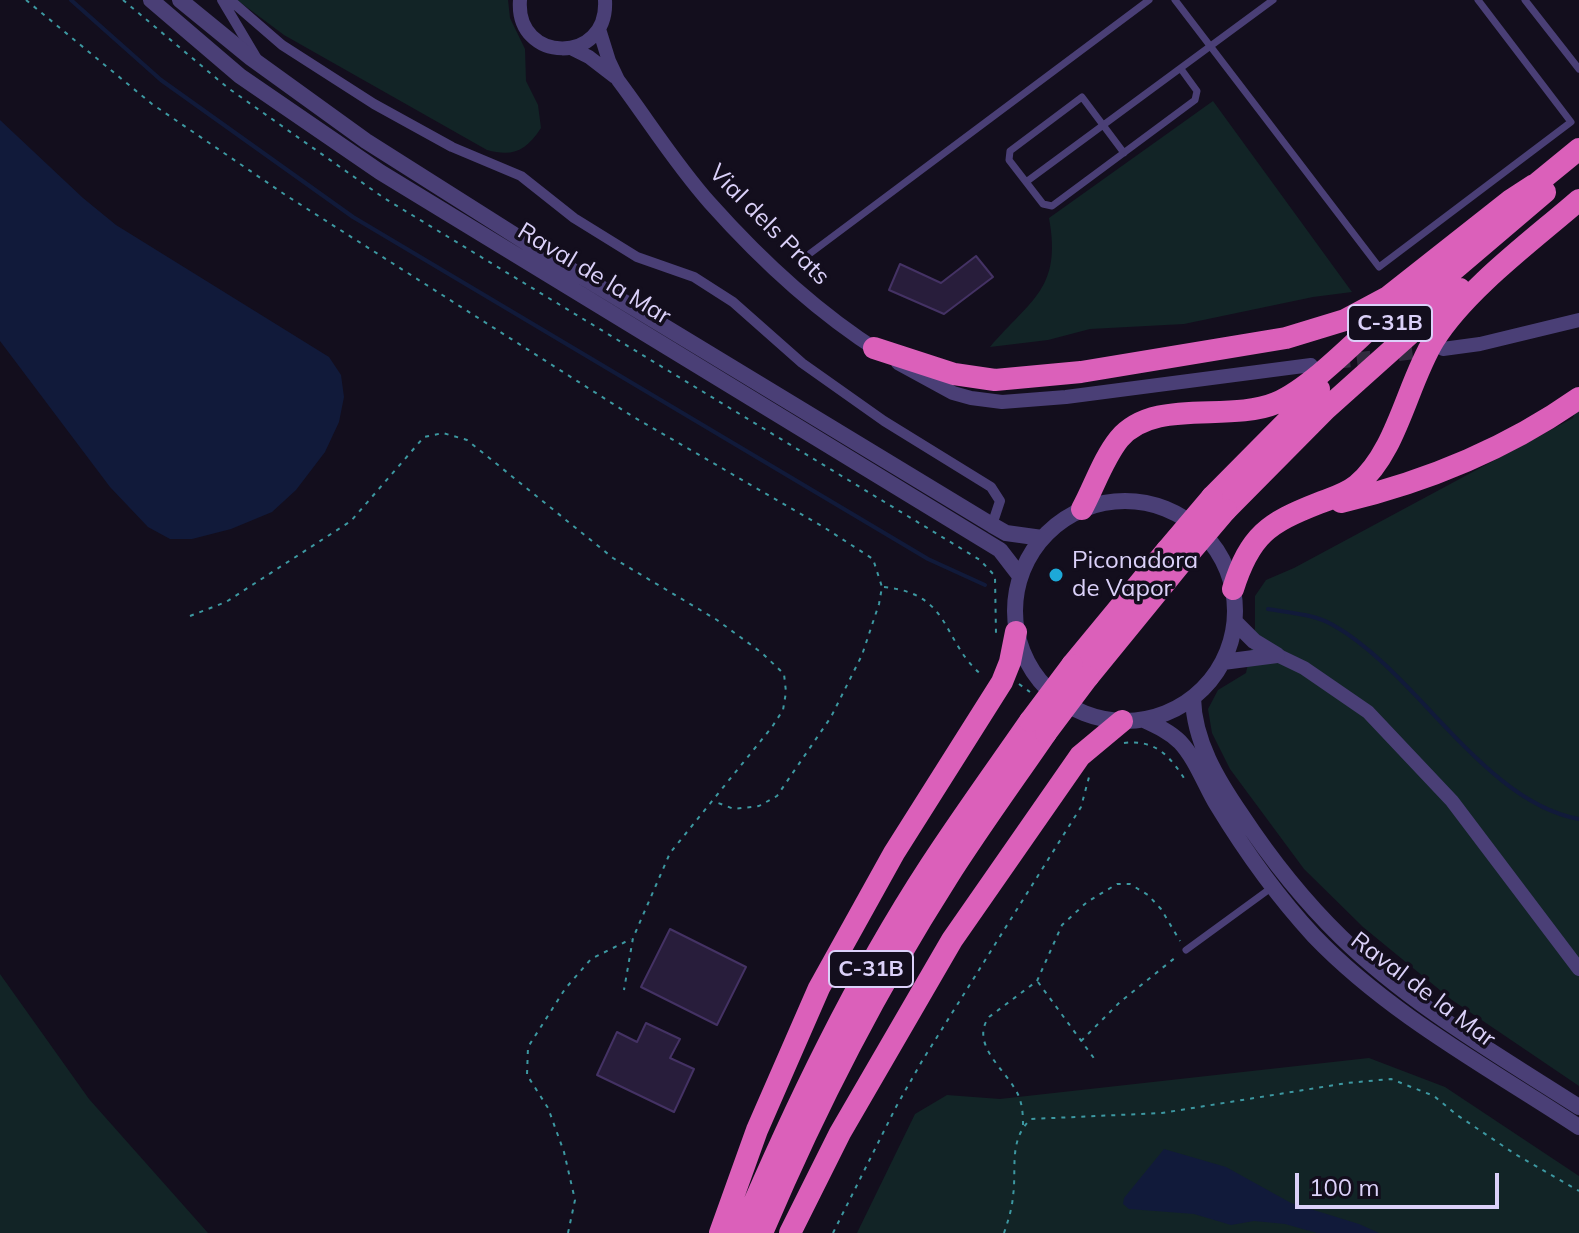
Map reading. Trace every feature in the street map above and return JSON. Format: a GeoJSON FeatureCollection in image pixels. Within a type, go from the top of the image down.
{"type":"FeatureCollection","features":[{"type":"Feature","properties":{"kind":"highway"},"geometry":{"type":"LineString","coordinates":[[1082,509],[1107,458],[1127,431],[1166,415],[1241,412],[1270,405],[1291,395],[1579,149]]}},
{"type":"Feature","properties":{"kind":"highway","name":"C-31B"},"geometry":{"type":"LineString","coordinates":[[741,1233],[781,1142],[852,1001],[929,868],[1080,671],[1219,504],[1254,452],[1342,367],[1579,162]]}},
{"type":"Feature","properties":{"kind":"highway"},"geometry":{"type":"LineString","coordinates":[[874,348],[954,374],[1004,380],[1081,372],[1286,338],[1345,320],[1388,297],[1534,185]]}},
{"type":"Feature","properties":{"kind":"highway","name":"C-31B"},"geometry":{"type":"LineString","coordinates":[[1219,504],[1392,348],[1579,189]]}},
{"type":"Feature","properties":{"kind":"highway"},"geometry":{"type":"LineString","coordinates":[[1233,589],[1246,553],[1259,534],[1285,516],[1341,494],[1367,475],[1394,431],[1420,366],[1451,317],[1579,200]]}},
{"type":"Feature","properties":{"kind":"highway"},"geometry":{"type":"LineString","coordinates":[[1285,516],[1371,495],[1434,475],[1520,433],[1579,398]]}},
{"type":"Feature","properties":{"kind":"highway"},"geometry":{"type":"LineString","coordinates":[[720,1233],[757,1130],[819,988],[894,853],[1006,674],[1006,637]]}},
{"type":"Feature","properties":{"kind":"highway","name":"C-31B"},"geometry":{"type":"LineString","coordinates":[[762,1233],[798,1148],[867,1013],[1038,727]]}},
{"type":"Feature","properties":{"kind":"highway"},"geometry":{"type":"LineString","coordinates":[[790,1233],[840,1133],[952,940],[1080,756],[1128,728]]}},
{"type":"Feature","properties":{"kind":"street","name":"Raval de la Mar"},"geometry":{"type":"LineString","coordinates":[[151,0],[240,76],[380,172],[992,544],[1012,563],[1020,576]]}},
{"type":"Feature","properties":{"kind":"street","name":"Raval de la Mar"},"geometry":{"type":"LineString","coordinates":[[180,0],[259,64],[366,141],[535,248],[992,525],[1006,533],[1042,538]]}},
{"type":"Feature","properties":{"kind":"street"},"geometry":{"type":"LineString","coordinates":[[222,0],[259,64]]}},
{"type":"Feature","properties":{"kind":"street"},"geometry":{"type":"LineString","coordinates":[[230,0],[282,45],[374,104],[452,147],[521,176],[574,218],[637,257],[694,277],[733,302],[802,363],[884,421],[991,487],[1000,501],[992,525]]}},
{"type":"Feature","properties":{"kind":"street","name":"Vial dels Prats"},"geometry":{"type":"LineString","coordinates":[[520,0],[520,15],[530,35],[549,47],[571,48],[589,57],[618,80]]}},
{"type":"Feature","properties":{"kind":"street"},"geometry":{"type":"LineString","coordinates":[[571,48],[582,44],[599,29],[605,12],[605,0]]}},
{"type":"Feature","properties":{"kind":"street","name":"Vial dels Prats"},"geometry":{"type":"LineString","coordinates":[[599,29],[618,80],[718,212],[783,277],[874,348],[953,393],[1002,402],[1066,397],[1311,365]]}},
{"type":"Feature","properties":{"kind":"street"},"geometry":{"type":"LineString","coordinates":[[1443,349],[1480,344],[1579,320]]}},
{"type":"Feature","properties":{"kind":"street"},"geometry":{"type":"LineString","coordinates":[[1124,501],[1156,505],[1176,514],[1203,533],[1227,568],[1233,589],[1235,622],[1223,662],[1193,698],[1170,712],[1128,728],[1080,712],[1053,695],[1006,637],[1020,576],[1042,538],[1057,524],[1082,509],[1124,501]]}},
{"type":"Feature","properties":{"kind":"street"},"geometry":{"type":"LineString","coordinates":[[1235,622],[1254,641],[1304,668],[1368,712],[1452,801],[1579,969]]}},
{"type":"Feature","properties":{"kind":"street"},"geometry":{"type":"LineString","coordinates":[[1223,662],[1277,655]]}},
{"type":"Feature","properties":{"kind":"street","name":"Raval de la Mar"},"geometry":{"type":"LineString","coordinates":[[1193,698],[1194,721],[1204,751],[1233,803],[1266,852],[1342,938],[1397,985],[1579,1107]]}},
{"type":"Feature","properties":{"kind":"street","name":"Raval de la Mar"},"geometry":{"type":"LineString","coordinates":[[1128,728],[1161,727],[1183,744],[1216,804],[1273,886],[1317,938],[1366,984],[1439,1037],[1579,1127]]}},
{"type":"Feature","properties":{"kind":"lane"},"geometry":{"type":"LineString","coordinates":[[808,255],[1149,0]]}},
{"type":"Feature","properties":{"kind":"lane"},"geometry":{"type":"LineString","coordinates":[[1175,0],[1379,267],[1571,122],[1478,0]]}},
{"type":"Feature","properties":{"kind":"lane"},"geometry":{"type":"LineString","coordinates":[[1026,182],[1273,0]]}},
{"type":"Feature","properties":{"kind":"lane"},"geometry":{"type":"LineString","coordinates":[[1525,0],[1579,69]]}},
{"type":"Feature","properties":{"kind":"lane"},"geometry":{"type":"LineString","coordinates":[[1124,153],[1082,97],[1010,151],[1009,160],[1043,204],[1052,206],[1124,153],[1195,100],[1197,91],[1181,69]]}},
{"type":"Feature","properties":{"kind":"lane"},"geometry":{"type":"LineString","coordinates":[[1186,950],[1273,886]]}},
{"type":"Feature","properties":{"kind":"path"},"geometry":{"type":"LineString","coordinates":[[26,0],[152,104],[287,196],[632,416],[873,559],[882,587],[862,655],[831,717],[777,796],[759,806],[734,809],[713,801]]}},
{"type":"Feature","properties":{"kind":"path"},"geometry":{"type":"LineString","coordinates":[[123,0],[228,88],[384,198],[980,560],[995,576],[1006,637]]}},
{"type":"Feature","properties":{"kind":"path"},"geometry":{"type":"LineString","coordinates":[[190,616],[226,602],[351,521],[424,437],[443,433],[467,440],[613,558],[717,620],[762,653],[784,674],[786,692],[783,710],[670,853],[633,938],[624,990]]}},
{"type":"Feature","properties":{"kind":"path"},"geometry":{"type":"LineString","coordinates":[[882,587],[906,589],[925,600],[944,618],[966,660],[982,677]]}},
{"type":"Feature","properties":{"kind":"path"},"geometry":{"type":"LineString","coordinates":[[1006,674],[1039,700]]}},
{"type":"Feature","properties":{"kind":"path"},"geometry":{"type":"LineString","coordinates":[[1128,728],[1140,741],[1172,758],[1191,788]]}},
{"type":"Feature","properties":{"kind":"path"},"geometry":{"type":"LineString","coordinates":[[833,1233],[922,1061],[1081,807],[1089,776]]}},
{"type":"Feature","properties":{"kind":"path"},"geometry":{"type":"LineString","coordinates":[[1004,1233],[1014,1194],[1013,1154],[1023,1126],[1023,1106],[1015,1088],[990,1055],[983,1025],[989,1017],[1037,981],[1062,925],[1087,902],[1117,884],[1130,884],[1148,895],[1161,909],[1186,950],[1120,1002],[1081,1041]]}},
{"type":"Feature","properties":{"kind":"path"},"geometry":{"type":"LineString","coordinates":[[568,1233],[575,1200],[564,1152],[548,1108],[527,1075],[528,1047],[565,989],[591,959],[633,938]]}},
{"type":"Feature","properties":{"kind":"path"},"geometry":{"type":"LineString","coordinates":[[1037,981],[1096,1061]]}},
{"type":"Feature","properties":{"kind":"path"},"geometry":{"type":"LineString","coordinates":[[1023,1126],[1031,1119],[1162,1113],[1347,1083],[1391,1079],[1434,1096],[1515,1154],[1579,1191]]}},
{"type":"Feature","properties":{"kind":"shaded area"},"geometry":{"type":"Polygon","coordinates":[[[237,0],[508,0],[510,18],[525,49],[526,81],[538,105],[541,128],[530,142],[518,150],[504,153],[487,150],[284,35],[237,0]]]}},
{"type":"Feature","properties":{"kind":"shaded area"},"geometry":{"type":"Polygon","coordinates":[[[1213,101],[1352,292],[1184,324],[1090,329],[1048,340],[990,347],[1030,304],[1047,277],[1052,242],[1049,218],[1213,101]]]}},
{"type":"Feature","properties":{"kind":"shaded area"},"geometry":{"type":"Polygon","coordinates":[[[1579,400],[1579,1086],[1452,1000],[1363,927],[1304,869],[1230,769],[1212,733],[1208,709],[1218,690],[1246,673],[1255,628],[1255,596],[1266,580],[1294,568],[1573,418],[1579,400]]]}},
{"type":"Feature","properties":{"kind":"shaded area"},"geometry":{"type":"Polygon","coordinates":[[[0,974],[89,1099],[208,1233],[0,1233],[0,974]]]}},
{"type":"Feature","properties":{"kind":"shaded area"},"geometry":{"type":"Polygon","coordinates":[[[1369,1058],[1445,1087],[1579,1176],[1579,1233],[857,1233],[915,1114],[947,1095],[1000,1099],[1369,1058]]]}},
{"type":"Feature","properties":{"kind":"water"},"geometry":{"type":"Polygon","coordinates":[[[0,120],[116,225],[329,357],[341,375],[344,397],[339,422],[325,452],[296,490],[272,512],[231,529],[192,539],[170,539],[148,527],[110,487],[0,341],[0,120]]]}},
{"type":"Feature","properties":{"kind":"water"},"geometry":{"type":"Polygon","coordinates":[[[1164,1149],[1226,1167],[1291,1203],[1379,1233],[1317,1233],[1285,1224],[1254,1221],[1231,1225],[1194,1214],[1129,1209],[1123,1204],[1124,1198],[1164,1149]]]}},
{"type":"Feature","properties":{"kind":"building"},"geometry":{"type":"Polygon","coordinates":[[[976,256],[993,277],[944,314],[889,290],[900,264],[941,283],[976,256]]]}},
{"type":"Feature","properties":{"kind":"building"},"geometry":{"type":"Polygon","coordinates":[[[670,929],[746,967],[717,1025],[641,987],[670,929]]]}},
{"type":"Feature","properties":{"kind":"building"},"geometry":{"type":"Polygon","coordinates":[[[646,1023],[680,1039],[670,1058],[694,1069],[674,1112],[597,1075],[617,1032],[637,1042],[646,1023]]]}},
{"type":"Feature","properties":{"kind":"waterway"},"geometry":{"type":"LineString","coordinates":[[71,0],[161,80],[353,217],[928,559],[985,585]]}},
{"type":"Feature","properties":{"kind":"waterway"},"geometry":{"type":"LineString","coordinates":[[1268,609],[1310,616],[1333,625],[1364,646],[1481,763],[1512,788],[1544,808],[1579,819]]}},
{"type":"Feature","properties":{"kind":"tunnel"},"geometry":{"type":"LineString","coordinates":[[1336,362],[1431,350]]}},
{"type":"Feature","properties":{"kind":"place","name":"Piconadora de Vapor"},"geometry":{"type":"Point","coordinates":[1056,575]}}]}
